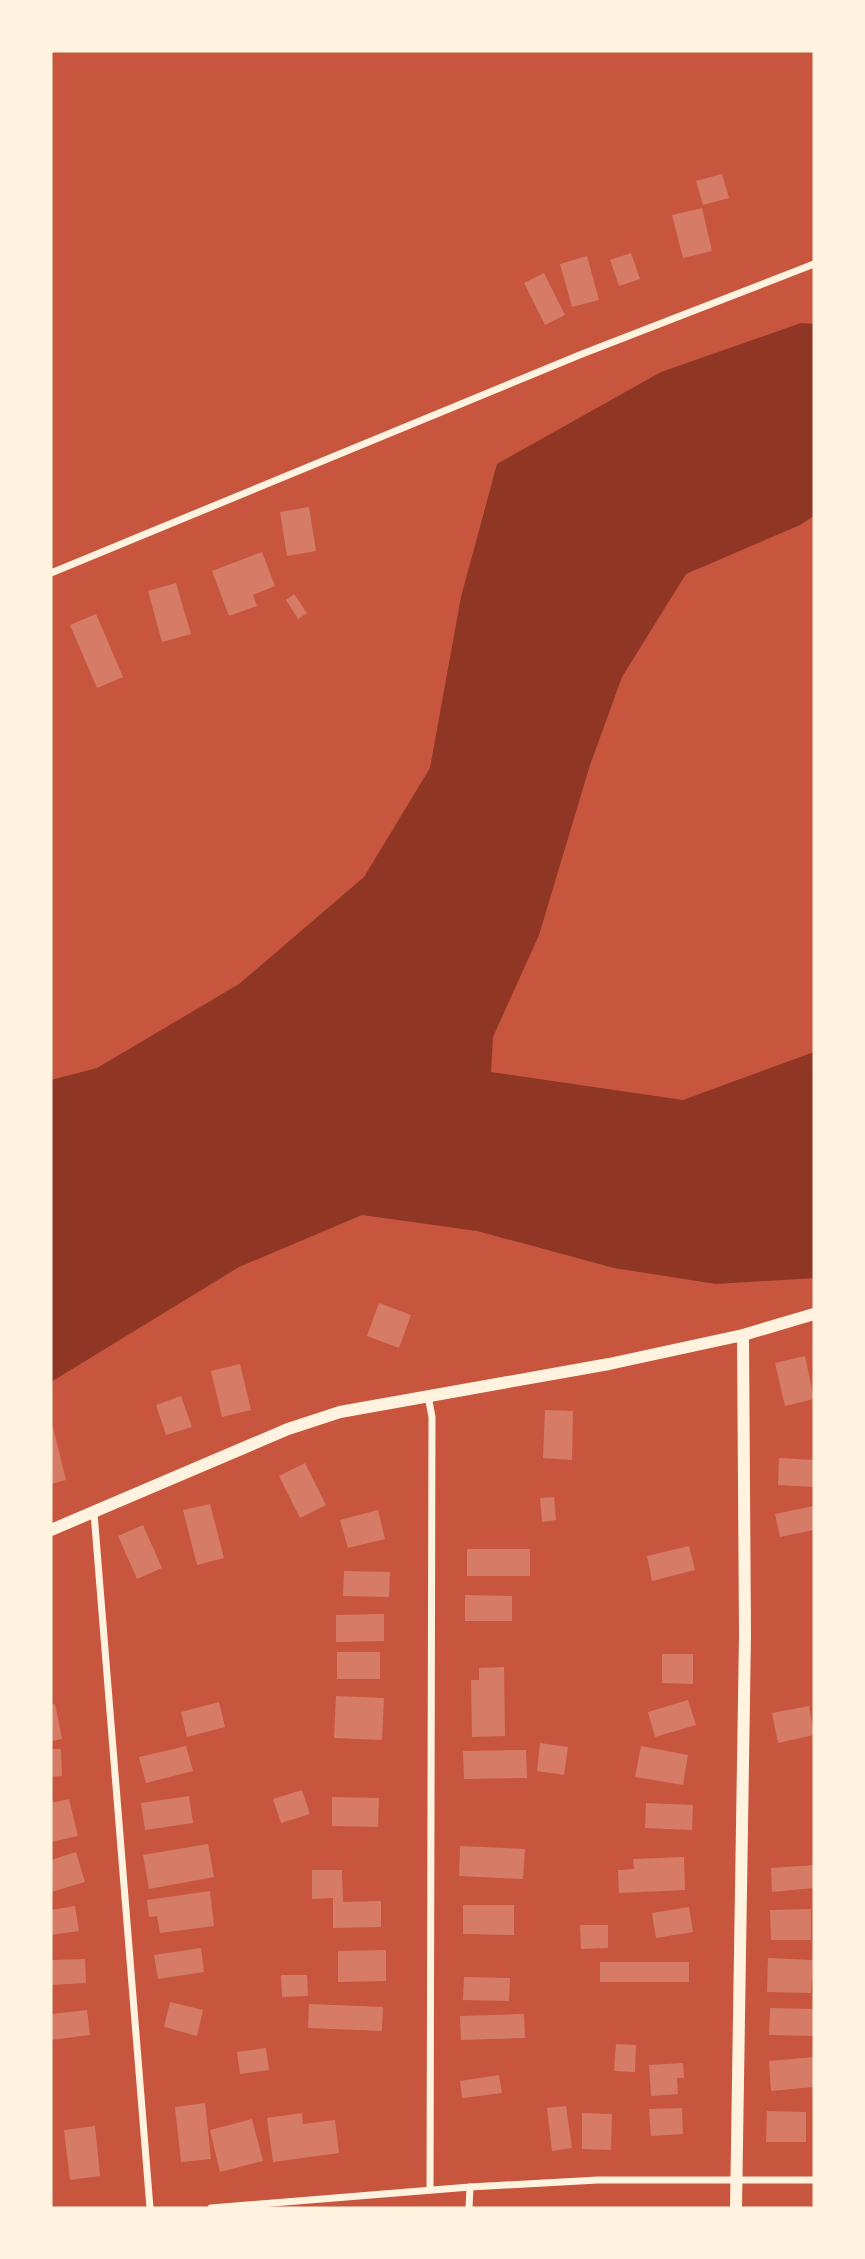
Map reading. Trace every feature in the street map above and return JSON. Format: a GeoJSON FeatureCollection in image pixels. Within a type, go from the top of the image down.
{"type":"FeatureCollection","features":[{"type":"Feature","properties":{"kind":"street"},"geometry":{"type":"LineString","coordinates":[[51,573],[582,354],[814,264]]}},
{"type":"Feature","properties":{"kind":"street"},"geometry":{"type":"LineString","coordinates":[[51,1530],[288,1429],[341,1412],[609,1364],[743,1335],[814,1314]]}},
{"type":"Feature","properties":{"kind":"street"},"geometry":{"type":"LineString","coordinates":[[736,2208],[746,1635],[743,1335]]}},
{"type":"Feature","properties":{"kind":"street"},"geometry":{"type":"LineString","coordinates":[[428,1396],[432,1416],[430,2190]]}},
{"type":"Feature","properties":{"kind":"street"},"geometry":{"type":"LineString","coordinates":[[94,1513],[150,2208]]}},
{"type":"Feature","properties":{"kind":"street"},"geometry":{"type":"LineString","coordinates":[[211,2208],[470,2187],[598,2180],[814,2180]]}},
{"type":"Feature","properties":{"kind":"street"},"geometry":{"type":"LineString","coordinates":[[470,2187],[470,2208]]}},
{"type":"Feature","properties":{"kind":"shaded area"},"geometry":{"type":"Polygon","coordinates":[[[801,323],[814,324],[814,516],[800,525],[686,574],[622,677],[590,765],[539,935],[493,1037],[491,1072],[683,1100],[814,1052],[814,1278],[716,1284],[614,1268],[477,1231],[362,1215],[239,1267],[51,1382],[51,1080],[97,1068],[239,984],[364,877],[430,768],[461,597],[497,464],[661,372],[801,323]]]}},
{"type":"Feature","properties":{"kind":"building"},"geometry":{"type":"Polygon","coordinates":[[[722,174],[729,198],[703,205],[696,181],[722,174]]]}},
{"type":"Feature","properties":{"kind":"building"},"geometry":{"type":"Polygon","coordinates":[[[702,208],[712,251],[683,258],[672,215],[702,208]]]}},
{"type":"Feature","properties":{"kind":"building"},"geometry":{"type":"Polygon","coordinates":[[[631,253],[640,279],[619,286],[610,260],[631,253]]]}},
{"type":"Feature","properties":{"kind":"building"},"geometry":{"type":"Polygon","coordinates":[[[587,256],[599,300],[572,307],[560,264],[587,256]]]}},
{"type":"Feature","properties":{"kind":"building"},"geometry":{"type":"Polygon","coordinates":[[[544,273],[565,315],[545,325],[524,283],[544,273]]]}},
{"type":"Feature","properties":{"kind":"building"},"geometry":{"type":"Polygon","coordinates":[[[309,507],[316,551],[287,556],[280,512],[309,507]]]}},
{"type":"Feature","properties":{"kind":"building"},"geometry":{"type":"Polygon","coordinates":[[[262,552],[275,586],[253,595],[257,606],[229,616],[212,571],[262,552]]]}},
{"type":"Feature","properties":{"kind":"building"},"geometry":{"type":"Polygon","coordinates":[[[176,583],[191,634],[162,642],[148,591],[176,583]]]}},
{"type":"Feature","properties":{"kind":"building"},"geometry":{"type":"Polygon","coordinates":[[[294,594],[307,613],[298,619],[286,600],[294,594]]]}},
{"type":"Feature","properties":{"kind":"building"},"geometry":{"type":"Polygon","coordinates":[[[96,614],[123,677],[97,688],[70,625],[96,614]]]}},
{"type":"Feature","properties":{"kind":"building"},"geometry":{"type":"Polygon","coordinates":[[[379,1303],[411,1315],[399,1348],[367,1336],[379,1303]]]}},
{"type":"Feature","properties":{"kind":"building"},"geometry":{"type":"Polygon","coordinates":[[[805,1356],[814,1399],[785,1406],[775,1363],[805,1356]]]}},
{"type":"Feature","properties":{"kind":"building"},"geometry":{"type":"Polygon","coordinates":[[[240,1364],[251,1410],[222,1417],[211,1371],[240,1364]]]}},
{"type":"Feature","properties":{"kind":"building"},"geometry":{"type":"Polygon","coordinates":[[[181,1396],[192,1427],[166,1435],[156,1405],[181,1396]]]}},
{"type":"Feature","properties":{"kind":"building"},"geometry":{"type":"Polygon","coordinates":[[[545,1410],[573,1411],[572,1460],[543,1458],[545,1410]]]}},
{"type":"Feature","properties":{"kind":"building"},"geometry":{"type":"Polygon","coordinates":[[[53,1427],[66,1480],[51,1484],[51,1428],[53,1427]]]}},
{"type":"Feature","properties":{"kind":"building"},"geometry":{"type":"Polygon","coordinates":[[[779,1458],[814,1460],[814,1487],[778,1485],[779,1458]]]}},
{"type":"Feature","properties":{"kind":"building"},"geometry":{"type":"Polygon","coordinates":[[[305,1463],[326,1505],[300,1518],[279,1476],[305,1463]]]}},
{"type":"Feature","properties":{"kind":"building"},"geometry":{"type":"Polygon","coordinates":[[[554,1497],[556,1520],[542,1522],[540,1498],[554,1497]]]}},
{"type":"Feature","properties":{"kind":"building"},"geometry":{"type":"Polygon","coordinates":[[[210,1504],[224,1558],[197,1565],[183,1510],[210,1504]]]}},
{"type":"Feature","properties":{"kind":"building"},"geometry":{"type":"Polygon","coordinates":[[[814,1506],[814,1530],[780,1537],[775,1514],[814,1506]]]}},
{"type":"Feature","properties":{"kind":"building"},"geometry":{"type":"Polygon","coordinates":[[[378,1510],[385,1539],[348,1548],[340,1520],[378,1510]]]}},
{"type":"Feature","properties":{"kind":"building"},"geometry":{"type":"Polygon","coordinates":[[[143,1525],[162,1568],[137,1579],[118,1536],[143,1525]]]}},
{"type":"Feature","properties":{"kind":"building"},"geometry":{"type":"Polygon","coordinates":[[[689,1546],[695,1570],[652,1581],[647,1556],[689,1546]]]}},
{"type":"Feature","properties":{"kind":"building"},"geometry":{"type":"Polygon","coordinates":[[[467,1549],[530,1549],[530,1576],[467,1576],[467,1549]]]}},
{"type":"Feature","properties":{"kind":"building"},"geometry":{"type":"Polygon","coordinates":[[[344,1571],[390,1572],[389,1597],[343,1596],[344,1571]]]}},
{"type":"Feature","properties":{"kind":"building"},"geometry":{"type":"Polygon","coordinates":[[[465,1595],[512,1596],[512,1621],[465,1621],[465,1595]]]}},
{"type":"Feature","properties":{"kind":"building"},"geometry":{"type":"Polygon","coordinates":[[[384,1614],[384,1641],[336,1642],[336,1615],[384,1614]]]}},
{"type":"Feature","properties":{"kind":"building"},"geometry":{"type":"Polygon","coordinates":[[[337,1652],[380,1652],[380,1679],[337,1679],[337,1652]]]}},
{"type":"Feature","properties":{"kind":"building"},"geometry":{"type":"Polygon","coordinates":[[[662,1654],[693,1654],[693,1684],[662,1683],[662,1654]]]}},
{"type":"Feature","properties":{"kind":"building"},"geometry":{"type":"Polygon","coordinates":[[[504,1667],[505,1736],[472,1737],[471,1680],[479,1680],[479,1668],[504,1667]]]}},
{"type":"Feature","properties":{"kind":"building"},"geometry":{"type":"Polygon","coordinates":[[[336,1696],[384,1698],[382,1740],[334,1738],[336,1696]]]}},
{"type":"Feature","properties":{"kind":"building"},"geometry":{"type":"Polygon","coordinates":[[[688,1700],[696,1725],[655,1737],[648,1712],[688,1700]]]}},
{"type":"Feature","properties":{"kind":"building"},"geometry":{"type":"Polygon","coordinates":[[[219,1702],[225,1727],[187,1737],[181,1712],[219,1702]]]}},
{"type":"Feature","properties":{"kind":"building"},"geometry":{"type":"Polygon","coordinates":[[[55,1704],[62,1739],[51,1741],[51,1705],[55,1704]]]}},
{"type":"Feature","properties":{"kind":"building"},"geometry":{"type":"Polygon","coordinates":[[[809,1706],[814,1735],[778,1743],[772,1713],[809,1706]]]}},
{"type":"Feature","properties":{"kind":"building"},"geometry":{"type":"Polygon","coordinates":[[[540,1743],[568,1747],[564,1775],[537,1771],[540,1743]]]}},
{"type":"Feature","properties":{"kind":"building"},"geometry":{"type":"Polygon","coordinates":[[[186,1746],[193,1771],[146,1783],[139,1757],[186,1746]]]}},
{"type":"Feature","properties":{"kind":"building"},"geometry":{"type":"Polygon","coordinates":[[[641,1746],[688,1755],[683,1785],[635,1777],[641,1746]]]}},
{"type":"Feature","properties":{"kind":"building"},"geometry":{"type":"Polygon","coordinates":[[[51,1749],[61,1749],[62,1776],[51,1777],[51,1749]]]}},
{"type":"Feature","properties":{"kind":"building"},"geometry":{"type":"Polygon","coordinates":[[[526,1750],[527,1778],[464,1779],[463,1751],[526,1750]]]}},
{"type":"Feature","properties":{"kind":"building"},"geometry":{"type":"Polygon","coordinates":[[[302,1790],[310,1814],[281,1823],[273,1799],[302,1790]]]}},
{"type":"Feature","properties":{"kind":"building"},"geometry":{"type":"Polygon","coordinates":[[[189,1796],[193,1823],[145,1830],[141,1803],[189,1796]]]}},
{"type":"Feature","properties":{"kind":"building"},"geometry":{"type":"Polygon","coordinates":[[[332,1797],[379,1798],[378,1827],[332,1826],[332,1797]]]}},
{"type":"Feature","properties":{"kind":"building"},"geometry":{"type":"Polygon","coordinates":[[[69,1799],[78,1836],[51,1842],[51,1803],[69,1799]]]}},
{"type":"Feature","properties":{"kind":"building"},"geometry":{"type":"Polygon","coordinates":[[[646,1803],[693,1805],[692,1830],[645,1828],[646,1803]]]}},
{"type":"Feature","properties":{"kind":"building"},"geometry":{"type":"Polygon","coordinates":[[[208,1844],[214,1877],[149,1889],[143,1855],[208,1844]]]}},
{"type":"Feature","properties":{"kind":"building"},"geometry":{"type":"Polygon","coordinates":[[[460,1846],[525,1849],[523,1879],[459,1876],[460,1846]]]}},
{"type":"Feature","properties":{"kind":"building"},"geometry":{"type":"Polygon","coordinates":[[[76,1852],[85,1882],[51,1892],[51,1860],[76,1852]]]}},
{"type":"Feature","properties":{"kind":"building"},"geometry":{"type":"Polygon","coordinates":[[[684,1857],[685,1890],[619,1893],[618,1870],[634,1869],[633,1859],[684,1857]]]}},
{"type":"Feature","properties":{"kind":"building"},"geometry":{"type":"Polygon","coordinates":[[[814,1865],[814,1888],[772,1892],[771,1868],[814,1865]]]}},
{"type":"Feature","properties":{"kind":"building"},"geometry":{"type":"Polygon","coordinates":[[[312,1870],[342,1870],[343,1902],[381,1901],[381,1927],[333,1928],[333,1898],[312,1899],[312,1870]]]}},
{"type":"Feature","properties":{"kind":"building"},"geometry":{"type":"Polygon","coordinates":[[[210,1891],[214,1926],[160,1933],[157,1916],[149,1917],[147,1900],[210,1891]]]}},
{"type":"Feature","properties":{"kind":"building"},"geometry":{"type":"Polygon","coordinates":[[[463,1905],[514,1905],[514,1935],[463,1934],[463,1905]]]}},
{"type":"Feature","properties":{"kind":"building"},"geometry":{"type":"Polygon","coordinates":[[[75,1906],[79,1931],[51,1935],[51,1910],[75,1906]]]}},
{"type":"Feature","properties":{"kind":"building"},"geometry":{"type":"Polygon","coordinates":[[[689,1907],[693,1932],[656,1938],[652,1913],[689,1907]]]}},
{"type":"Feature","properties":{"kind":"building"},"geometry":{"type":"Polygon","coordinates":[[[811,1909],[811,1940],[771,1940],[770,1910],[811,1909]]]}},
{"type":"Feature","properties":{"kind":"building"},"geometry":{"type":"Polygon","coordinates":[[[580,1925],[608,1925],[608,1948],[581,1949],[580,1925]]]}},
{"type":"Feature","properties":{"kind":"building"},"geometry":{"type":"Polygon","coordinates":[[[201,1948],[204,1972],[158,1979],[154,1955],[201,1948]]]}},
{"type":"Feature","properties":{"kind":"building"},"geometry":{"type":"Polygon","coordinates":[[[386,1950],[386,1981],[338,1982],[338,1951],[386,1950]]]}},
{"type":"Feature","properties":{"kind":"building"},"geometry":{"type":"Polygon","coordinates":[[[768,1958],[813,1960],[811,1993],[767,1992],[768,1958]]]}},
{"type":"Feature","properties":{"kind":"building"},"geometry":{"type":"Polygon","coordinates":[[[85,1959],[86,1983],[51,1985],[51,1960],[85,1959]]]}},
{"type":"Feature","properties":{"kind":"building"},"geometry":{"type":"Polygon","coordinates":[[[600,1962],[689,1962],[689,1982],[600,1982],[600,1962]]]}},
{"type":"Feature","properties":{"kind":"building"},"geometry":{"type":"Polygon","coordinates":[[[281,1975],[307,1975],[308,1996],[282,1997],[281,1975]]]}},
{"type":"Feature","properties":{"kind":"building"},"geometry":{"type":"Polygon","coordinates":[[[464,1977],[510,1978],[509,2001],[463,2000],[464,1977]]]}},
{"type":"Feature","properties":{"kind":"building"},"geometry":{"type":"Polygon","coordinates":[[[170,2002],[203,2010],[197,2036],[164,2027],[170,2002]]]}},
{"type":"Feature","properties":{"kind":"building"},"geometry":{"type":"Polygon","coordinates":[[[309,2004],[383,2007],[382,2031],[308,2028],[309,2004]]]}},
{"type":"Feature","properties":{"kind":"building"},"geometry":{"type":"Polygon","coordinates":[[[770,2008],[814,2009],[814,2036],[769,2035],[770,2008]]]}},
{"type":"Feature","properties":{"kind":"building"},"geometry":{"type":"Polygon","coordinates":[[[87,2010],[90,2035],[51,2040],[51,2014],[87,2010]]]}},
{"type":"Feature","properties":{"kind":"building"},"geometry":{"type":"Polygon","coordinates":[[[524,2014],[525,2038],[461,2040],[460,2016],[524,2014]]]}},
{"type":"Feature","properties":{"kind":"building"},"geometry":{"type":"Polygon","coordinates":[[[616,2044],[636,2045],[635,2072],[614,2071],[616,2044]]]}},
{"type":"Feature","properties":{"kind":"building"},"geometry":{"type":"Polygon","coordinates":[[[266,2048],[269,2070],[240,2074],[237,2052],[266,2048]]]}},
{"type":"Feature","properties":{"kind":"building"},"geometry":{"type":"Polygon","coordinates":[[[814,2057],[814,2087],[771,2091],[769,2061],[814,2057]]]}},
{"type":"Feature","properties":{"kind":"building"},"geometry":{"type":"Polygon","coordinates":[[[683,2063],[684,2078],[677,2078],[678,2094],[651,2096],[649,2065],[683,2063]]]}},
{"type":"Feature","properties":{"kind":"building"},"geometry":{"type":"Polygon","coordinates":[[[499,2075],[502,2093],[462,2098],[460,2081],[499,2075]]]}},
{"type":"Feature","properties":{"kind":"building"},"geometry":{"type":"Polygon","coordinates":[[[205,2103],[211,2159],[181,2162],[175,2107],[205,2103]]]}},
{"type":"Feature","properties":{"kind":"building"},"geometry":{"type":"Polygon","coordinates":[[[566,2106],[572,2148],[552,2151],[547,2108],[566,2106]]]}},
{"type":"Feature","properties":{"kind":"building"},"geometry":{"type":"Polygon","coordinates":[[[682,2108],[683,2134],[651,2136],[649,2109],[682,2108]]]}},
{"type":"Feature","properties":{"kind":"building"},"geometry":{"type":"Polygon","coordinates":[[[767,2111],[806,2112],[806,2142],[766,2142],[767,2111]]]}},
{"type":"Feature","properties":{"kind":"building"},"geometry":{"type":"Polygon","coordinates":[[[302,2113],[303,2124],[335,2120],[339,2153],[273,2162],[267,2118],[302,2113]]]}},
{"type":"Feature","properties":{"kind":"building"},"geometry":{"type":"Polygon","coordinates":[[[582,2113],[612,2114],[611,2150],[582,2149],[582,2113]]]}},
{"type":"Feature","properties":{"kind":"building"},"geometry":{"type":"Polygon","coordinates":[[[252,2119],[263,2161],[220,2172],[210,2130],[252,2119]]]}},
{"type":"Feature","properties":{"kind":"building"},"geometry":{"type":"Polygon","coordinates":[[[95,2126],[100,2176],[70,2180],[64,2130],[95,2126]]]}}]}
